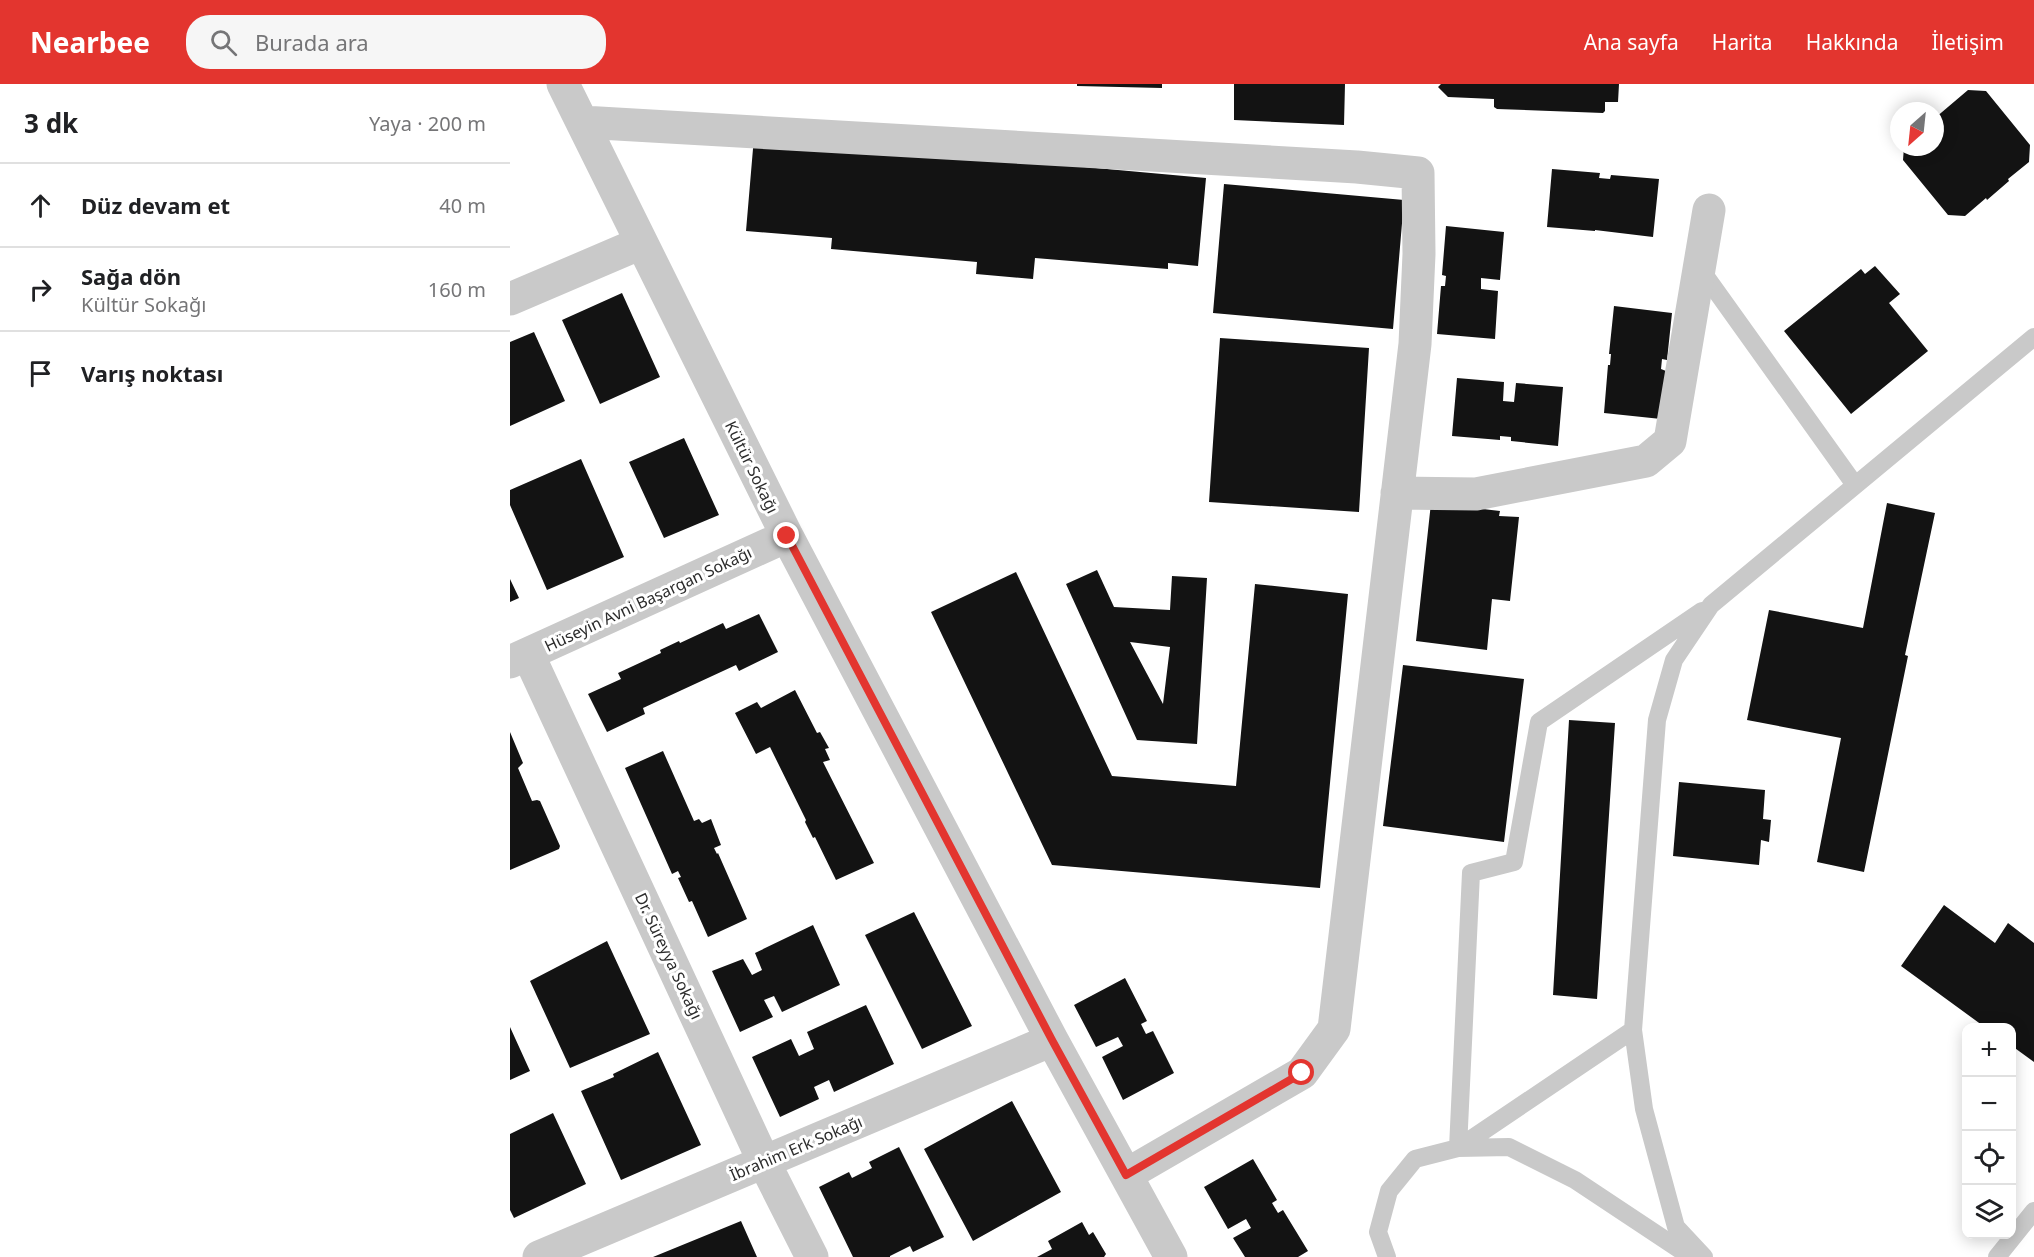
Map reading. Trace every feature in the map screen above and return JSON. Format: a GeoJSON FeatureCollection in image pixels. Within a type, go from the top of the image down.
{"type":"FeatureCollection","features":[{"type":"Feature","properties":{"kind":"street","name":"Kültür Sokağı"},"geometry":{"type":"LineString","coordinates":[[563,84],[787,536],[1052,1040],[1172,1257]]}},
{"type":"Feature","properties":{"kind":"street"},"geometry":{"type":"LineString","coordinates":[[582,122],[1345,166],[1418,173],[1419,254],[1415,344],[1334,1029],[1302,1073],[1126,1175]]}},
{"type":"Feature","properties":{"kind":"street"},"geometry":{"type":"LineString","coordinates":[[1397,493],[1476,494],[1646,461],[1670,441],[1709,210]]}},
{"type":"Feature","properties":{"kind":"street"},"geometry":{"type":"LineString","coordinates":[[510,299],[641,243]]}},
{"type":"Feature","properties":{"kind":"street","name":"Hüseyin Avni Başargan Sokağı"},"geometry":{"type":"LineString","coordinates":[[519,658],[787,536]]}},
{"type":"Feature","properties":{"kind":"street","name":"Dr. Süreyya Sokağı"},"geometry":{"type":"LineString","coordinates":[[519,658],[812,1257]]}},
{"type":"Feature","properties":{"kind":"street","name":"İbrahim Erk Sokağı"},"geometry":{"type":"LineString","coordinates":[[539,1257],[1052,1040]]}},
{"type":"Feature","properties":{"kind":"lane"},"geometry":{"type":"LineString","coordinates":[[1699,267],[1856,485]]}},
{"type":"Feature","properties":{"kind":"lane"},"geometry":{"type":"LineString","coordinates":[[1458,1148],[1471,873],[1514,862],[1539,722],[1711,605],[2034,337]]}},
{"type":"Feature","properties":{"kind":"lane"},"geometry":{"type":"LineString","coordinates":[[1704,1257],[1676,1227],[1644,1109],[1633,1030],[1657,720],[1674,660],[1711,605]]}},
{"type":"Feature","properties":{"kind":"lane"},"geometry":{"type":"LineString","coordinates":[[1458,1148],[1633,1030]]}},
{"type":"Feature","properties":{"kind":"lane"},"geometry":{"type":"LineString","coordinates":[[1386,1257],[1378,1232],[1389,1191],[1415,1159],[1458,1148],[1509,1147],[1575,1180],[1691,1257]]}},
{"type":"Feature","properties":{"kind":"lane"},"geometry":{"type":"LineString","coordinates":[[1997,1257],[2034,1211]]}},
{"type":"Feature","properties":{"kind":"building"},"geometry":{"type":"Polygon","coordinates":[[[1077,84],[1162,84],[1162,88],[1077,86],[1077,84]]]}},
{"type":"Feature","properties":{"kind":"building"},"geometry":{"type":"Polygon","coordinates":[[[1234,84],[1345,84],[1344,125],[1234,120],[1234,84]]]}},
{"type":"Feature","properties":{"kind":"building"},"geometry":{"type":"Polygon","coordinates":[[[1441,84],[1619,84],[1618,102],[1605,102],[1603,113],[1497,109],[1494,107],[1494,99],[1448,97],[1438,87],[1441,84]]]}},
{"type":"Feature","properties":{"kind":"building"},"geometry":{"type":"Polygon","coordinates":[[[1968,90],[1986,91],[2030,145],[2029,162],[1987,200],[1986,198],[1965,216],[1948,215],[1903,160],[1903,156],[1944,156],[1944,110],[1968,90]]]}},
{"type":"Feature","properties":{"kind":"building"},"geometry":{"type":"Polygon","coordinates":[[[754,137],[1206,178],[1198,266],[1168,263],[1168,269],[1035,258],[1033,279],[976,274],[977,262],[831,249],[832,238],[746,231],[754,137]]]}},
{"type":"Feature","properties":{"kind":"building"},"geometry":{"type":"Polygon","coordinates":[[[1552,169],[1600,173],[1599,178],[1610,179],[1611,175],[1659,179],[1653,237],[1547,227],[1552,169]]]}},
{"type":"Feature","properties":{"kind":"building"},"geometry":{"type":"Polygon","coordinates":[[[1224,184],[1404,200],[1393,329],[1213,313],[1224,184]]]}},
{"type":"Feature","properties":{"kind":"building"},"geometry":{"type":"Polygon","coordinates":[[[1446,226],[1504,232],[1500,280],[1481,278],[1481,289],[1498,291],[1495,339],[1437,334],[1441,286],[1445,286],[1446,276],[1442,275],[1446,226]]]}},
{"type":"Feature","properties":{"kind":"building"},"geometry":{"type":"Polygon","coordinates":[[[1875,266],[1900,294],[1889,303],[1928,351],[1851,414],[1784,331],[1861,269],[1865,274],[1875,266]]]}},
{"type":"Feature","properties":{"kind":"building"},"geometry":{"type":"Polygon","coordinates":[[[622,293],[660,377],[600,404],[562,320],[622,293]]]}},
{"type":"Feature","properties":{"kind":"building"},"geometry":{"type":"Polygon","coordinates":[[[1614,306],[1672,313],[1667,360],[1662,359],[1661,369],[1666,371],[1661,419],[1604,413],[1614,306]]]}},
{"type":"Feature","properties":{"kind":"building"},"geometry":{"type":"Polygon","coordinates":[[[534,332],[565,401],[510,426],[510,342],[534,332]]]}},
{"type":"Feature","properties":{"kind":"building"},"geometry":{"type":"Polygon","coordinates":[[[1220,338],[1369,348],[1359,512],[1209,502],[1220,338]]]}},
{"type":"Feature","properties":{"kind":"building"},"geometry":{"type":"Polygon","coordinates":[[[1457,378],[1504,382],[1503,401],[1514,402],[1516,383],[1563,387],[1558,446],[1511,441],[1511,437],[1500,436],[1500,440],[1452,436],[1457,378]]]}},
{"type":"Feature","properties":{"kind":"building"},"geometry":{"type":"Polygon","coordinates":[[[684,438],[719,515],[664,538],[629,462],[684,438]]]}},
{"type":"Feature","properties":{"kind":"building"},"geometry":{"type":"Polygon","coordinates":[[[581,459],[624,557],[547,590],[510,505],[510,490],[581,459]]]}},
{"type":"Feature","properties":{"kind":"building"},"geometry":{"type":"Polygon","coordinates":[[[1431,503],[1500,511],[1499,516],[1519,517],[1510,601],[1492,599],[1487,650],[1416,641],[1431,503]]]}},
{"type":"Feature","properties":{"kind":"building"},"geometry":{"type":"Polygon","coordinates":[[[1887,503],[1935,513],[1905,655],[1908,656],[1864,872],[1817,862],[1841,738],[1747,720],[1769,610],[1863,628],[1887,503]]]}},
{"type":"Feature","properties":{"kind":"building"},"geometry":{"type":"Polygon","coordinates":[[[1097,570],[1114,607],[1170,610],[1172,576],[1207,578],[1197,744],[1137,740],[1066,584],[1097,570]],[[1130,642],[1163,704],[1170,647],[1130,642]]]}},
{"type":"Feature","properties":{"kind":"building"},"geometry":{"type":"Polygon","coordinates":[[[1016,572],[1112,776],[1236,786],[1255,584],[1348,594],[1320,888],[1052,865],[931,612],[1016,572]]]}},
{"type":"Feature","properties":{"kind":"building"},"geometry":{"type":"Polygon","coordinates":[[[510,579],[519,598],[510,602],[510,579]]]}},
{"type":"Feature","properties":{"kind":"building"},"geometry":{"type":"Polygon","coordinates":[[[759,614],[778,652],[739,671],[736,665],[643,708],[645,714],[607,732],[588,694],[621,679],[618,673],[661,653],[660,650],[679,641],[680,643],[723,623],[726,629],[759,614]]]}},
{"type":"Feature","properties":{"kind":"building"},"geometry":{"type":"Polygon","coordinates":[[[1403,665],[1524,679],[1504,842],[1383,826],[1403,665]]]}},
{"type":"Feature","properties":{"kind":"building"},"geometry":{"type":"Polygon","coordinates":[[[795,690],[817,733],[820,732],[829,748],[825,749],[830,760],[823,762],[874,863],[836,880],[805,822],[770,747],[756,754],[735,713],[757,702],[761,708],[795,690]]]}},
{"type":"Feature","properties":{"kind":"building"},"geometry":{"type":"Polygon","coordinates":[[[1569,720],[1615,723],[1597,999],[1553,995],[1569,720]]]}},
{"type":"Feature","properties":{"kind":"building"},"geometry":{"type":"Polygon","coordinates":[[[510,732],[523,763],[518,768],[532,801],[540,801],[560,846],[559,849],[510,870],[510,732]]]}},
{"type":"Feature","properties":{"kind":"building"},"geometry":{"type":"Polygon","coordinates":[[[663,751],[694,821],[699,819],[702,823],[711,819],[721,845],[714,848],[747,919],[708,937],[692,901],[689,902],[678,878],[681,877],[678,871],[672,874],[625,768],[663,751]]]}},
{"type":"Feature","properties":{"kind":"building"},"geometry":{"type":"Polygon","coordinates":[[[1679,782],[1765,790],[1763,819],[1771,820],[1769,842],[1761,840],[1759,865],[1673,856],[1679,782]]]}},
{"type":"Feature","properties":{"kind":"building"},"geometry":{"type":"Polygon","coordinates":[[[1944,905],[1995,943],[2008,923],[2034,943],[2034,1062],[2016,1049],[2016,1023],[1979,1023],[1901,966],[1944,905]]]}},
{"type":"Feature","properties":{"kind":"building"},"geometry":{"type":"Polygon","coordinates":[[[914,912],[972,1026],[922,1049],[865,935],[914,912]]]}},
{"type":"Feature","properties":{"kind":"building"},"geometry":{"type":"Polygon","coordinates":[[[813,925],[840,985],[782,1012],[774,996],[764,1000],[773,1017],[740,1032],[712,971],[743,959],[752,975],[762,970],[755,953],[813,925]]]}},
{"type":"Feature","properties":{"kind":"building"},"geometry":{"type":"Polygon","coordinates":[[[607,941],[650,1034],[570,1068],[530,981],[607,941]]]}},
{"type":"Feature","properties":{"kind":"building"},"geometry":{"type":"Polygon","coordinates":[[[1125,978],[1147,1021],[1141,1024],[1146,1034],[1153,1031],[1174,1073],[1123,1100],[1102,1057],[1123,1046],[1118,1037],[1096,1047],[1074,1005],[1125,978]]]}},
{"type":"Feature","properties":{"kind":"building"},"geometry":{"type":"Polygon","coordinates":[[[866,1005],[894,1064],[834,1092],[829,1080],[814,1087],[819,1099],[780,1117],[752,1057],[791,1039],[799,1056],[814,1049],[807,1032],[866,1005]]]}},
{"type":"Feature","properties":{"kind":"building"},"geometry":{"type":"Polygon","coordinates":[[[510,1027],[530,1071],[510,1080],[510,1027]]]}},
{"type":"Feature","properties":{"kind":"building"},"geometry":{"type":"Polygon","coordinates":[[[658,1052],[701,1145],[621,1180],[581,1091],[614,1077],[613,1074],[658,1052]]]}},
{"type":"Feature","properties":{"kind":"building"},"geometry":{"type":"Polygon","coordinates":[[[1012,1101],[1061,1192],[973,1241],[924,1149],[1012,1101]]]}},
{"type":"Feature","properties":{"kind":"building"},"geometry":{"type":"Polygon","coordinates":[[[553,1113],[586,1184],[514,1218],[510,1210],[510,1134],[553,1113]]]}},
{"type":"Feature","properties":{"kind":"building"},"geometry":{"type":"Polygon","coordinates":[[[899,1147],[944,1237],[913,1252],[910,1246],[890,1257],[853,1257],[819,1187],[849,1172],[852,1178],[872,1168],[869,1162],[899,1147]]]}},
{"type":"Feature","properties":{"kind":"building"},"geometry":{"type":"Polygon","coordinates":[[[1253,1159],[1277,1200],[1272,1203],[1278,1213],[1283,1210],[1308,1251],[1298,1257],[1245,1257],[1233,1238],[1251,1228],[1246,1219],[1228,1229],[1204,1187],[1253,1159]]]}},
{"type":"Feature","properties":{"kind":"building"},"geometry":{"type":"Polygon","coordinates":[[[741,1221],[757,1257],[653,1257],[741,1221]]]}},
{"type":"Feature","properties":{"kind":"building"},"geometry":{"type":"Polygon","coordinates":[[[1082,1222],[1089,1235],[1093,1232],[1106,1254],[1104,1257],[1037,1257],[1052,1249],[1048,1241],[1082,1222]]]}},
{"type":"Feature","properties":{"kind":"route"},"geometry":{"type":"LineString","coordinates":[[787,536],[1052,1040],[1126,1175],[1302,1073]]}}]}
